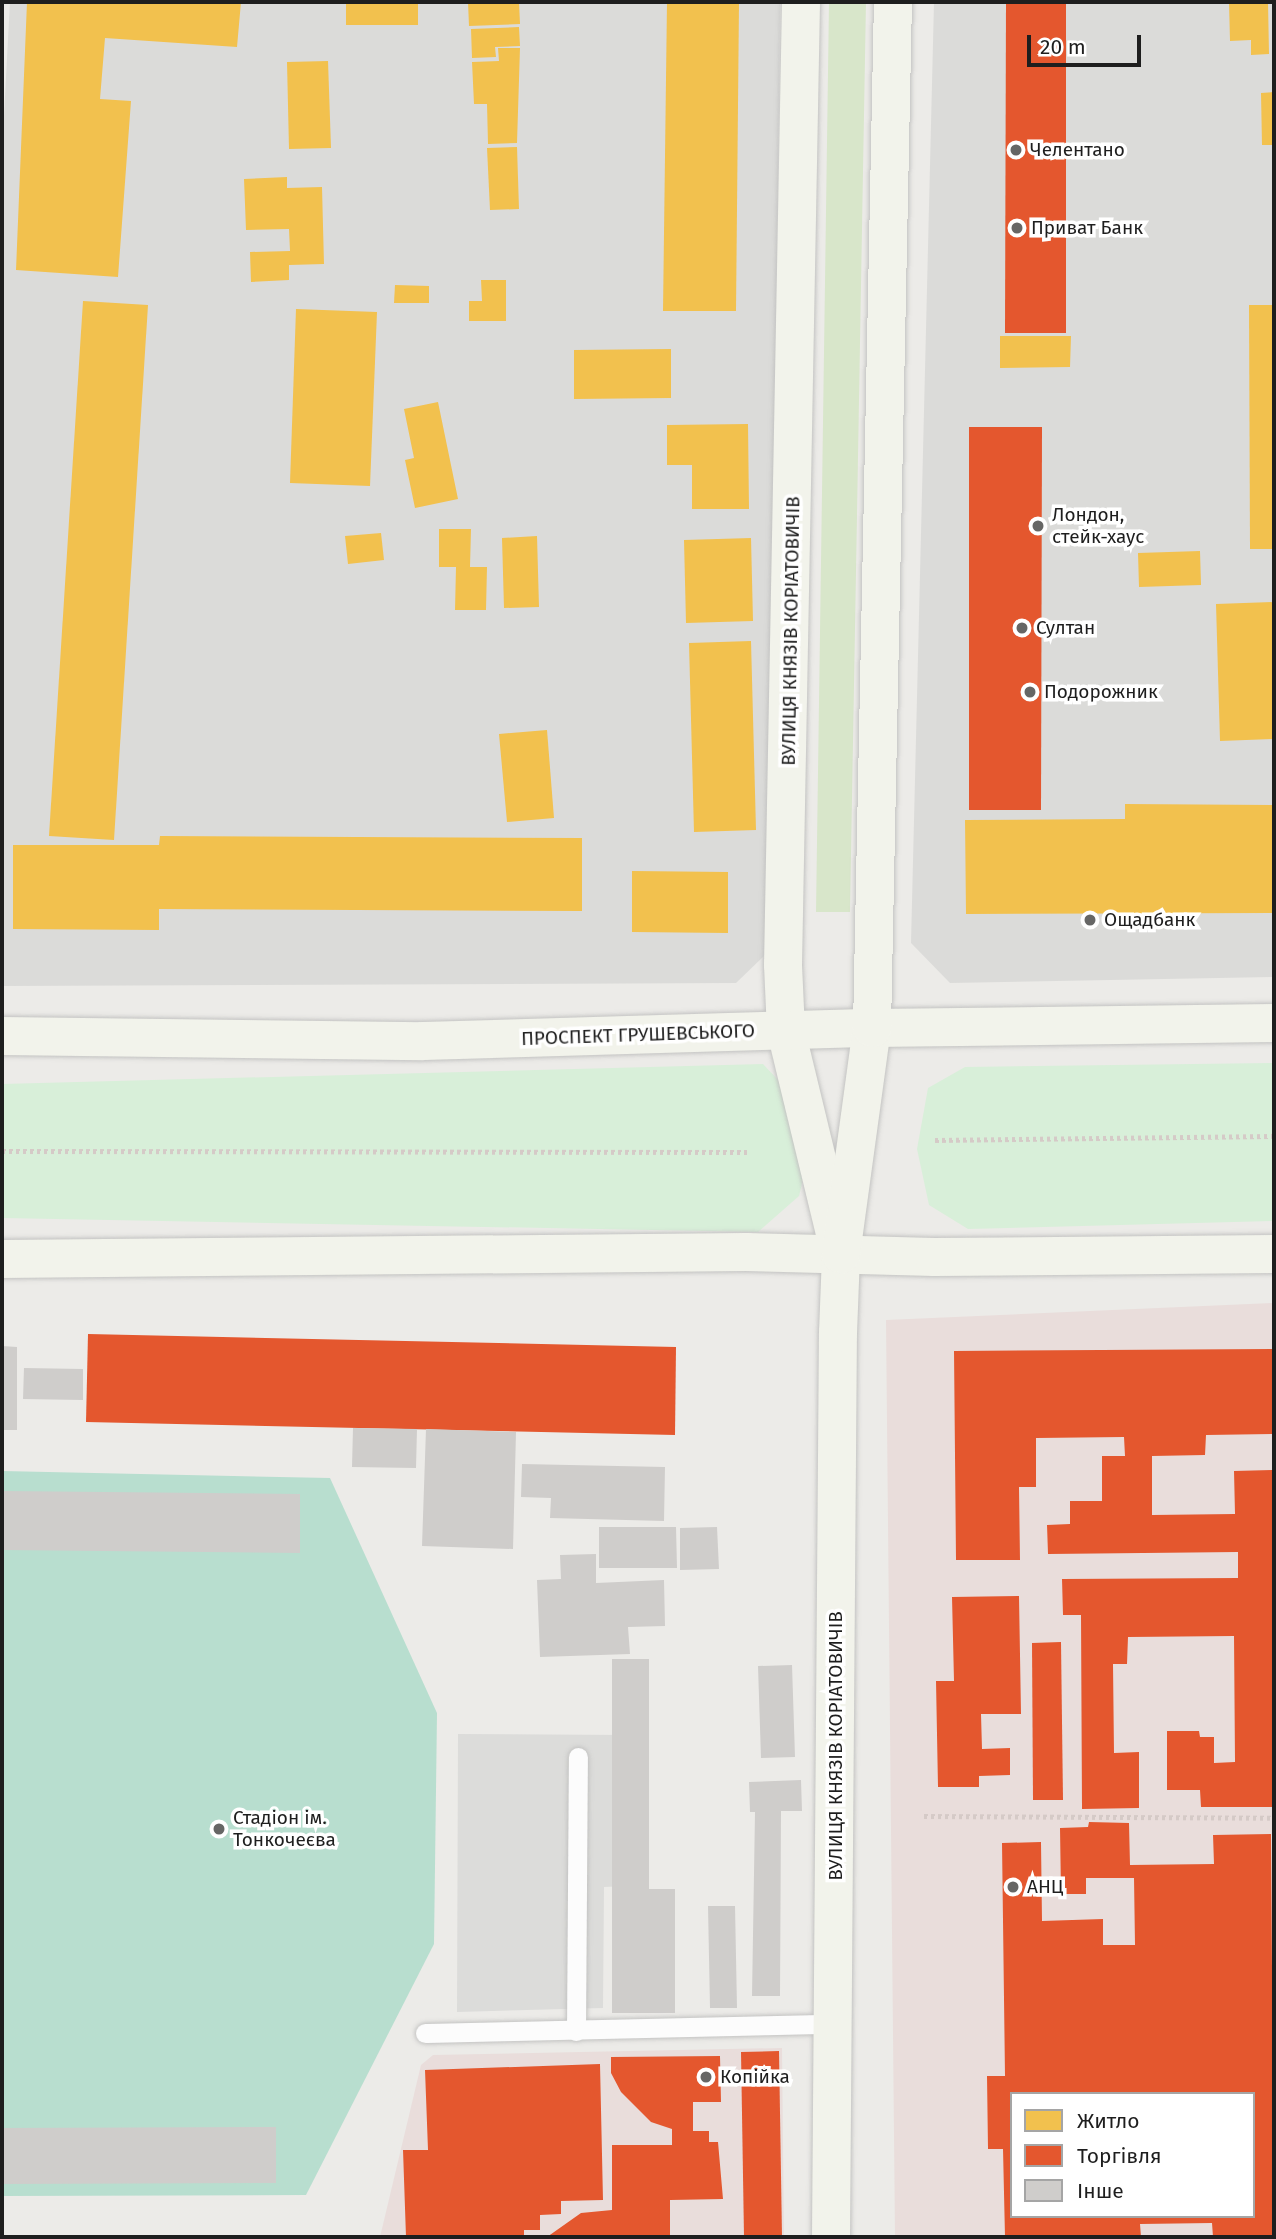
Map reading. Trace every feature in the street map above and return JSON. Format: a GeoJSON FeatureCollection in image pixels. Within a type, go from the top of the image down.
{"type":"FeatureCollection","features":[{"type":"Feature","properties":{"kind":"main road","name":"ВУЛИЦЯ КНЯЗІВ КОРІАТОВИЧІВ"},"geometry":{"type":"LineString","coordinates":[[801,2],[783,965],[786,1031],[841,1254]]}},
{"type":"Feature","properties":{"kind":"main road","name":"ВУЛИЦЯ КНЯЗІВ КОРІАТОВИЧІВ"},"geometry":{"type":"LineString","coordinates":[[831,2237],[841,1254],[872,1028],[893,2]]}},
{"type":"Feature","properties":{"kind":"main road","name":"ПРОСПЕКТ ГРУШЕВСЬКОГО"},"geometry":{"type":"LineString","coordinates":[[2,1036],[423,1041],[872,1028],[1274,1023]]}},
{"type":"Feature","properties":{"kind":"main road"},"geometry":{"type":"LineString","coordinates":[[2,1259],[1274,1254]]}},
{"type":"Feature","properties":{"kind":"lane"},"geometry":{"type":"LineString","coordinates":[[576,2031],[579,1757]]}},
{"type":"Feature","properties":{"kind":"lane"},"geometry":{"type":"LineString","coordinates":[[425,2033],[833,2024]]}},
{"type":"Feature","properties":{"kind":"path"},"geometry":{"type":"LineString","coordinates":[[935,1140],[1274,1136]]}},
{"type":"Feature","properties":{"kind":"path"},"geometry":{"type":"LineString","coordinates":[[2,1151],[747,1152]]}},
{"type":"Feature","properties":{"kind":"path"},"geometry":{"type":"LineString","coordinates":[[924,1816],[1274,1818]]}},
{"type":"Feature","properties":{"kind":"shaded area"},"geometry":{"type":"Polygon","coordinates":[[[10,2],[780,2],[770,912],[765,955],[736,983],[2,986],[2,153],[10,2]]]}},
{"type":"Feature","properties":{"kind":"shaded area"},"geometry":{"type":"Polygon","coordinates":[[[934,2],[1274,2],[1274,977],[950,983],[911,943],[934,2]]]}},
{"type":"Feature","properties":{"kind":"shaded area"},"geometry":{"type":"Polygon","coordinates":[[[1274,1303],[1274,2237],[895,2237],[886,1320],[1274,1303]]]}},
{"type":"Feature","properties":{"kind":"shaded area"},"geometry":{"type":"Polygon","coordinates":[[[458,1734],[624,1735],[625,1886],[604,1887],[603,2008],[457,2012],[458,1734]]]}},
{"type":"Feature","properties":{"kind":"shaded area"},"geometry":{"type":"Polygon","coordinates":[[[782,2048],[784,2237],[380,2237],[421,2065],[433,2055],[782,2048]]]}},
{"type":"Feature","properties":{"kind":"green space"},"geometry":{"type":"Polygon","coordinates":[[[829,2],[866,2],[850,912],[816,912],[829,2]]]}},
{"type":"Feature","properties":{"kind":"green space"},"geometry":{"type":"Polygon","coordinates":[[[1274,1063],[1274,1221],[968,1229],[929,1205],[917,1149],[928,1088],[965,1067],[1274,1063]]]}},
{"type":"Feature","properties":{"kind":"green space"},"geometry":{"type":"Polygon","coordinates":[[[763,1064],[795,1098],[811,1146],[799,1196],[758,1232],[2,1218],[2,1084],[763,1064]]]}},
{"type":"Feature","properties":{"kind":"green space","name":"Стадіон ім. Тонкочеєва"},"geometry":{"type":"Polygon","coordinates":[[[2,1471],[330,1478],[437,1713],[434,1944],[306,2195],[2,2196],[2,1471]]]}},
{"type":"Feature","properties":{"kind":"building: Житло"},"geometry":{"type":"Polygon","coordinates":[[[27,2],[241,2],[237,47],[105,38],[100,99],[131,101],[118,277],[16,270],[27,2]]]}},
{"type":"Feature","properties":{"kind":"building: Житло"},"geometry":{"type":"Polygon","coordinates":[[[346,2],[418,2],[418,25],[346,25],[346,2]]]}},
{"type":"Feature","properties":{"kind":"building: Житло"},"geometry":{"type":"Polygon","coordinates":[[[468,2],[519,2],[520,24],[469,26],[468,2]]]}},
{"type":"Feature","properties":{"kind":"building: Житло"},"geometry":{"type":"Polygon","coordinates":[[[667,2],[739,2],[736,311],[663,311],[667,2]]]}},
{"type":"Feature","properties":{"kind":"building: Житло"},"geometry":{"type":"Polygon","coordinates":[[[1229,2],[1268,2],[1269,54],[1251,55],[1251,40],[1230,41],[1229,2]]]}},
{"type":"Feature","properties":{"kind":"building: Житло"},"geometry":{"type":"Polygon","coordinates":[[[519,27],[520,46],[495,47],[496,57],[472,58],[471,29],[519,27]]]}},
{"type":"Feature","properties":{"kind":"building: Житло"},"geometry":{"type":"Polygon","coordinates":[[[498,48],[520,48],[517,143],[488,144],[487,104],[474,104],[472,62],[499,61],[498,48]]]}},
{"type":"Feature","properties":{"kind":"building: Житло"},"geometry":{"type":"Polygon","coordinates":[[[328,61],[331,148],[289,149],[287,62],[328,61]]]}},
{"type":"Feature","properties":{"kind":"building: Житло"},"geometry":{"type":"Polygon","coordinates":[[[1274,92],[1274,145],[1262,145],[1261,93],[1274,92]]]}},
{"type":"Feature","properties":{"kind":"building: Житло"},"geometry":{"type":"Polygon","coordinates":[[[517,147],[519,209],[490,210],[487,148],[517,147]]]}},
{"type":"Feature","properties":{"kind":"building: Житло"},"geometry":{"type":"Polygon","coordinates":[[[287,177],[287,188],[322,187],[324,264],[289,265],[289,280],[251,282],[250,252],[290,251],[289,229],[246,230],[244,179],[287,177]]]}},
{"type":"Feature","properties":{"kind":"building: Житло"},"geometry":{"type":"Polygon","coordinates":[[[481,280],[506,280],[506,321],[469,321],[469,301],[482,301],[481,280]]]}},
{"type":"Feature","properties":{"kind":"building: Житло"},"geometry":{"type":"Polygon","coordinates":[[[395,285],[429,286],[429,303],[394,303],[395,285]]]}},
{"type":"Feature","properties":{"kind":"building: Житло"},"geometry":{"type":"Polygon","coordinates":[[[83,301],[148,305],[114,840],[49,836],[83,301]]]}},
{"type":"Feature","properties":{"kind":"building: Житло"},"geometry":{"type":"Polygon","coordinates":[[[1249,305],[1274,305],[1274,549],[1250,549],[1249,305]]]}},
{"type":"Feature","properties":{"kind":"building: Житло"},"geometry":{"type":"Polygon","coordinates":[[[296,309],[377,312],[370,486],[290,483],[296,309]]]}},
{"type":"Feature","properties":{"kind":"building: Житло"},"geometry":{"type":"Polygon","coordinates":[[[1000,336],[1071,336],[1070,367],[1000,368],[1000,336]]]}},
{"type":"Feature","properties":{"kind":"building: Житло"},"geometry":{"type":"Polygon","coordinates":[[[671,349],[671,398],[574,399],[574,350],[671,349]]]}},
{"type":"Feature","properties":{"kind":"building: Житло"},"geometry":{"type":"Polygon","coordinates":[[[438,402],[458,499],[415,508],[405,460],[414,458],[404,409],[438,402]]]}},
{"type":"Feature","properties":{"kind":"building: Житло"},"geometry":{"type":"Polygon","coordinates":[[[748,424],[749,509],[692,509],[692,465],[667,465],[667,425],[748,424]]]}},
{"type":"Feature","properties":{"kind":"building: Житло"},"geometry":{"type":"Polygon","coordinates":[[[439,529],[471,529],[470,567],[487,567],[486,610],[455,610],[456,567],[439,567],[439,529]]]}},
{"type":"Feature","properties":{"kind":"building: Житло"},"geometry":{"type":"Polygon","coordinates":[[[381,533],[384,560],[348,564],[345,536],[381,533]]]}},
{"type":"Feature","properties":{"kind":"building: Житло"},"geometry":{"type":"Polygon","coordinates":[[[537,536],[539,607],[504,608],[502,538],[537,536]]]}},
{"type":"Feature","properties":{"kind":"building: Житло"},"geometry":{"type":"Polygon","coordinates":[[[751,538],[753,621],[686,623],[684,540],[751,538]]]}},
{"type":"Feature","properties":{"kind":"building: Житло"},"geometry":{"type":"Polygon","coordinates":[[[1200,551],[1201,585],[1139,587],[1138,553],[1200,551]]]}},
{"type":"Feature","properties":{"kind":"building: Житло"},"geometry":{"type":"Polygon","coordinates":[[[1274,602],[1274,739],[1220,741],[1216,604],[1274,602]]]}},
{"type":"Feature","properties":{"kind":"building: Житло"},"geometry":{"type":"Polygon","coordinates":[[[751,641],[756,830],[694,832],[689,643],[751,641]]]}},
{"type":"Feature","properties":{"kind":"building: Житло"},"geometry":{"type":"Polygon","coordinates":[[[547,730],[554,818],[507,822],[499,734],[547,730]]]}},
{"type":"Feature","properties":{"kind":"building: Житло"},"geometry":{"type":"Polygon","coordinates":[[[1125,804],[1274,805],[1274,913],[966,914],[965,820],[1125,819],[1125,804]]]}},
{"type":"Feature","properties":{"kind":"building: Житло"},"geometry":{"type":"Polygon","coordinates":[[[160,836],[582,838],[582,911],[159,909],[159,930],[13,929],[13,845],[159,845],[160,836]]]}},
{"type":"Feature","properties":{"kind":"building: Житло"},"geometry":{"type":"Polygon","coordinates":[[[632,871],[728,872],[728,933],[632,932],[632,871]]]}},
{"type":"Feature","properties":{"kind":"building: Торгівля"},"geometry":{"type":"Polygon","coordinates":[[[1006,2],[1066,2],[1066,333],[1005,333],[1006,2]]]}},
{"type":"Feature","properties":{"kind":"building: Торгівля"},"geometry":{"type":"Polygon","coordinates":[[[969,427],[1042,427],[1041,810],[969,810],[969,427]]]}},
{"type":"Feature","properties":{"kind":"building: Торгівля"},"geometry":{"type":"Polygon","coordinates":[[[88,1334],[676,1347],[675,1435],[86,1422],[88,1334]]]}},
{"type":"Feature","properties":{"kind":"building: Торгівля"},"geometry":{"type":"Polygon","coordinates":[[[1274,1349],[1274,1434],[1206,1435],[1205,1455],[1152,1456],[1152,1515],[1235,1514],[1234,1471],[1274,1470],[1274,1807],[1201,1807],[1200,1790],[1167,1790],[1167,1731],[1199,1731],[1200,1737],[1214,1737],[1214,1763],[1235,1762],[1234,1636],[1128,1637],[1127,1664],[1113,1664],[1114,1753],[1139,1752],[1139,1808],[1082,1809],[1081,1615],[1063,1615],[1062,1579],[1238,1578],[1238,1552],[1048,1554],[1047,1525],[1070,1524],[1070,1501],[1102,1501],[1102,1456],[1125,1456],[1124,1437],[1036,1438],[1036,1487],[1019,1487],[1020,1560],[956,1560],[954,1351],[1274,1349]]]}},
{"type":"Feature","properties":{"kind":"building: Торгівля"},"geometry":{"type":"Polygon","coordinates":[[[1019,1596],[1021,1714],[981,1714],[982,1749],[1010,1748],[1010,1775],[979,1776],[979,1787],[938,1787],[936,1681],[954,1681],[952,1597],[1019,1596]]]}},
{"type":"Feature","properties":{"kind":"building: Торгівля"},"geometry":{"type":"Polygon","coordinates":[[[1061,1642],[1063,1800],[1033,1800],[1032,1643],[1061,1642]]]}},
{"type":"Feature","properties":{"kind":"building: Торгівля"},"geometry":{"type":"Polygon","coordinates":[[[1089,1822],[1129,1823],[1130,1865],[1214,1864],[1213,1835],[1271,1834],[1274,2237],[1213,2237],[1212,2223],[1140,2224],[1141,2237],[1005,2237],[1003,2149],[988,2149],[987,2076],[1005,2076],[1002,1843],[1041,1842],[1042,1921],[1103,1919],[1103,1945],[1135,1945],[1134,1878],[1086,1878],[1086,1894],[1061,1894],[1060,1828],[1088,1827],[1089,1822]]]}},
{"type":"Feature","properties":{"kind":"building: Торгівля"},"geometry":{"type":"Polygon","coordinates":[[[779,2051],[782,2237],[744,2237],[741,2052],[779,2051]]]}},
{"type":"Feature","properties":{"kind":"building: Торгівля"},"geometry":{"type":"Polygon","coordinates":[[[720,2056],[721,2102],[693,2102],[693,2131],[709,2131],[709,2142],[718,2142],[723,2199],[670,2200],[670,2237],[547,2237],[581,2213],[612,2210],[612,2145],[672,2145],[672,2129],[651,2122],[621,2092],[611,2073],[611,2057],[720,2056]]]}},
{"type":"Feature","properties":{"kind":"building: Торгівля"},"geometry":{"type":"Polygon","coordinates":[[[600,2064],[603,2200],[561,2201],[561,2214],[540,2215],[540,2230],[524,2230],[524,2237],[406,2237],[403,2150],[428,2150],[425,2070],[600,2064]]]}},
{"type":"Feature","properties":{"kind":"building: Інше"},"geometry":{"type":"Polygon","coordinates":[[[2,1346],[17,1347],[17,1430],[2,1430],[2,1346]]]}},
{"type":"Feature","properties":{"kind":"building: Інше"},"geometry":{"type":"Polygon","coordinates":[[[24,1368],[83,1369],[83,1400],[23,1399],[24,1368]]]}},
{"type":"Feature","properties":{"kind":"building: Інше"},"geometry":{"type":"Polygon","coordinates":[[[353,1428],[417,1429],[416,1468],[352,1467],[353,1428]]]}},
{"type":"Feature","properties":{"kind":"building: Інше"},"geometry":{"type":"Polygon","coordinates":[[[426,1429],[516,1432],[513,1549],[422,1546],[426,1429]]]}},
{"type":"Feature","properties":{"kind":"building: Інше"},"geometry":{"type":"Polygon","coordinates":[[[522,1464],[665,1467],[664,1521],[550,1518],[551,1498],[521,1497],[522,1464]]]}},
{"type":"Feature","properties":{"kind":"building: Інше"},"geometry":{"type":"Polygon","coordinates":[[[2,1491],[300,1494],[300,1553],[2,1550],[2,1491]]]}},
{"type":"Feature","properties":{"kind":"building: Інше"},"geometry":{"type":"Polygon","coordinates":[[[599,1527],[676,1527],[677,1568],[599,1568],[599,1527]]]}},
{"type":"Feature","properties":{"kind":"building: Інше"},"geometry":{"type":"Polygon","coordinates":[[[717,1527],[719,1569],[680,1570],[680,1528],[717,1527]]]}},
{"type":"Feature","properties":{"kind":"building: Інше"},"geometry":{"type":"Polygon","coordinates":[[[596,1554],[596,1583],[664,1580],[665,1626],[628,1627],[630,1654],[540,1657],[537,1580],[561,1579],[560,1555],[596,1554]]]}},
{"type":"Feature","properties":{"kind":"building: Інше"},"geometry":{"type":"Polygon","coordinates":[[[612,1659],[649,1659],[649,1889],[675,1889],[675,2013],[612,2013],[612,1659]]]}},
{"type":"Feature","properties":{"kind":"building: Інше"},"geometry":{"type":"Polygon","coordinates":[[[792,1665],[795,1757],[761,1758],[758,1666],[792,1665]]]}},
{"type":"Feature","properties":{"kind":"building: Інше"},"geometry":{"type":"Polygon","coordinates":[[[801,1780],[802,1811],[781,1811],[780,1996],[752,1996],[755,1812],[750,1812],[749,1782],[801,1780]]]}},
{"type":"Feature","properties":{"kind":"building: Інше"},"geometry":{"type":"Polygon","coordinates":[[[708,1906],[735,1906],[737,2008],[710,2008],[708,1906]]]}},
{"type":"Feature","properties":{"kind":"building: Інше"},"geometry":{"type":"Polygon","coordinates":[[[276,2127],[276,2183],[2,2184],[2,2128],[276,2127]]]}},
{"type":"Feature","properties":{"kind":"place","name":"Челентано"},"geometry":{"type":"Point","coordinates":[1016,150]}},
{"type":"Feature","properties":{"kind":"place","name":"Приват Банк"},"geometry":{"type":"Point","coordinates":[1017,228]}},
{"type":"Feature","properties":{"kind":"place","name":"Лондон, стейк-хаус"},"geometry":{"type":"Point","coordinates":[1038,526]}},
{"type":"Feature","properties":{"kind":"place","name":"Султан"},"geometry":{"type":"Point","coordinates":[1022,628]}},
{"type":"Feature","properties":{"kind":"place","name":"Подорожник"},"geometry":{"type":"Point","coordinates":[1030,692]}},
{"type":"Feature","properties":{"kind":"place","name":"Ощадбанк"},"geometry":{"type":"Point","coordinates":[1090,920]}},
{"type":"Feature","properties":{"kind":"place","name":"Стадіон ім. Тонкочеєва"},"geometry":{"type":"Point","coordinates":[219,1829]}},
{"type":"Feature","properties":{"kind":"place","name":"АНЦ"},"geometry":{"type":"Point","coordinates":[1013,1887]}},
{"type":"Feature","properties":{"kind":"place","name":"Копійка"},"geometry":{"type":"Point","coordinates":[706,2077]}}]}
